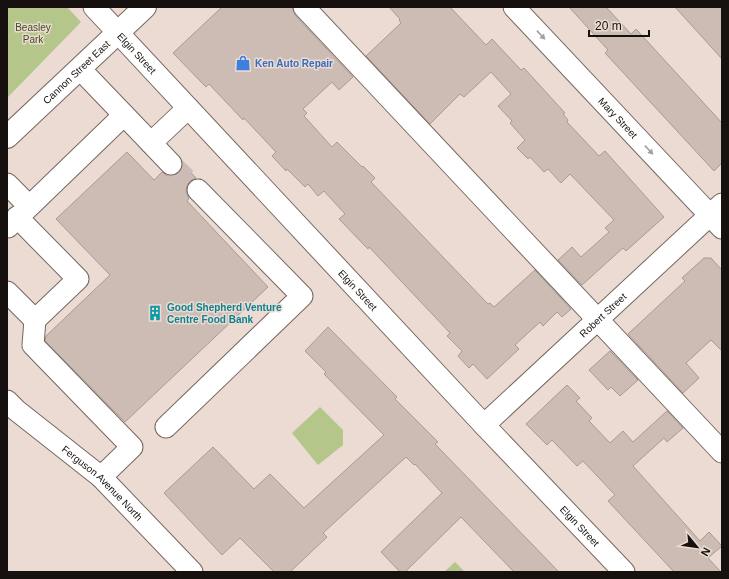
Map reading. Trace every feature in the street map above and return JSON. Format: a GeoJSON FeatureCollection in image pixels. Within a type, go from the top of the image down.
{"type":"FeatureCollection","features":[{"type":"Feature","properties":{"kind":"main road","name":"Cannon Street East"},"geometry":{"type":"LineString","coordinates":[[7,137],[145,7]]}},
{"type":"Feature","properties":{"kind":"street","name":"Elgin Street"},"geometry":{"type":"LineString","coordinates":[[94,7],[484,425],[624,572]]}},
{"type":"Feature","properties":{"kind":"street"},"geometry":{"type":"LineString","coordinates":[[304,7],[722,452]]}},
{"type":"Feature","properties":{"kind":"street","name":"Mary Street"},"geometry":{"type":"LineString","coordinates":[[514,7],[718,216]]}},
{"type":"Feature","properties":{"kind":"street"},"geometry":{"type":"LineString","coordinates":[[80,69],[172,164]]}},
{"type":"Feature","properties":{"kind":"street"},"geometry":{"type":"LineString","coordinates":[[151,143],[188,108]]}},
{"type":"Feature","properties":{"kind":"street"},"geometry":{"type":"LineString","coordinates":[[18,217],[124,115]]}},
{"type":"Feature","properties":{"kind":"street"},"geometry":{"type":"LineString","coordinates":[[7,184],[18,217],[78,279],[35,320],[34,345],[132,447],[101,477]]}},
{"type":"Feature","properties":{"kind":"street"},"geometry":{"type":"LineString","coordinates":[[166,427],[302,296],[198,190]]}},
{"type":"Feature","properties":{"kind":"street","name":"Robert Street"},"geometry":{"type":"LineString","coordinates":[[484,425],[598,319],[718,216]]}},
{"type":"Feature","properties":{"kind":"street"},"geometry":{"type":"LineString","coordinates":[[7,292],[35,320]]}},
{"type":"Feature","properties":{"kind":"street","name":"Ferguson Avenue North"},"geometry":{"type":"LineString","coordinates":[[7,400],[16,410],[101,477],[192,572]]}},
{"type":"Feature","properties":{"kind":"green space","name":"Beasley Park"},"geometry":{"type":"Polygon","coordinates":[[[7,7],[67,7],[81,22],[7,98],[7,7]]]}},
{"type":"Feature","properties":{"kind":"green space"},"geometry":{"type":"Polygon","coordinates":[[[320,407],[343,430],[343,445],[318,465],[292,433],[320,407]]]}},
{"type":"Feature","properties":{"kind":"green space"},"geometry":{"type":"Polygon","coordinates":[[[455,562],[465,572],[444,572],[455,562]]]}},
{"type":"Feature","properties":{"kind":"building"},"geometry":{"type":"Polygon","coordinates":[[[222,7],[292,7],[295,15],[353,77],[339,90],[332,82],[303,109],[307,113],[304,116],[332,147],[337,142],[375,178],[371,182],[488,304],[490,303],[494,307],[535,270],[571,309],[562,317],[557,312],[543,326],[540,322],[515,345],[519,349],[487,379],[473,364],[469,368],[458,356],[462,351],[447,336],[450,333],[369,247],[368,249],[339,219],[345,214],[324,191],[318,196],[308,184],[305,187],[287,169],[286,171],[272,156],[276,152],[244,118],[243,120],[209,84],[206,87],[173,53],[222,7]]]}},
{"type":"Feature","properties":{"kind":"building"},"geometry":{"type":"Polygon","coordinates":[[[389,7],[450,7],[486,45],[492,39],[521,70],[524,68],[565,113],[563,114],[568,120],[567,122],[599,156],[605,151],[664,217],[626,251],[623,248],[582,285],[558,260],[572,247],[581,257],[609,232],[605,228],[614,220],[570,174],[561,183],[548,169],[544,172],[530,157],[528,159],[517,148],[525,140],[510,123],[512,121],[498,106],[511,94],[491,72],[464,97],[460,94],[430,124],[366,56],[401,23],[399,20],[400,19],[389,7]]]}},
{"type":"Feature","properties":{"kind":"building"},"geometry":{"type":"Polygon","coordinates":[[[569,7],[606,7],[631,34],[636,29],[722,123],[722,163],[714,171],[605,53],[608,50],[569,7]]]}},
{"type":"Feature","properties":{"kind":"building"},"geometry":{"type":"Polygon","coordinates":[[[675,7],[722,7],[722,59],[675,7]]]}},
{"type":"Feature","properties":{"kind":"building","name":"Good Shepherd Venture Centre Food Bank"},"geometry":{"type":"Polygon","coordinates":[[[127,152],[154,180],[162,172],[168,176],[173,176],[179,173],[183,164],[196,178],[190,181],[187,186],[186,193],[189,198],[187,201],[268,287],[125,422],[45,341],[46,336],[110,275],[56,219],[127,152]]]}},
{"type":"Feature","properties":{"kind":"building"},"geometry":{"type":"Polygon","coordinates":[[[704,258],[711,258],[722,270],[722,351],[711,340],[686,363],[699,378],[683,393],[628,334],[685,281],[682,278],[704,258]]]}},
{"type":"Feature","properties":{"kind":"building"},"geometry":{"type":"Polygon","coordinates":[[[328,327],[397,397],[395,399],[438,442],[435,444],[559,572],[514,572],[461,517],[405,572],[400,572],[381,552],[442,493],[415,464],[414,465],[406,457],[323,533],[327,537],[290,572],[274,572],[240,538],[222,555],[164,493],[213,447],[254,489],[270,474],[304,508],[384,435],[324,374],[326,372],[305,351],[328,327]]]}},
{"type":"Feature","properties":{"kind":"building"},"geometry":{"type":"Polygon","coordinates":[[[610,351],[638,380],[620,396],[611,387],[608,390],[589,370],[610,351]]]}},
{"type":"Feature","properties":{"kind":"building"},"geometry":{"type":"Polygon","coordinates":[[[567,385],[580,398],[576,401],[592,418],[589,421],[610,443],[623,431],[633,442],[667,411],[683,428],[667,442],[664,438],[633,466],[700,541],[709,532],[722,546],[708,558],[721,572],[674,572],[608,501],[615,495],[583,461],[577,466],[552,440],[547,445],[526,424],[567,385]]]}},
{"type":"Feature","properties":{"kind":"tunnel"},"geometry":{"type":"LineString","coordinates":[[171,164],[198,190]]}},
{"type":"Feature","properties":{"kind":"place","name":"Ken Auto Repair"},"geometry":{"type":"Point","coordinates":[243,63]}},
{"type":"Feature","properties":{"kind":"place","name":"Good Shepherd Venture Centre Food Bank"},"geometry":{"type":"Point","coordinates":[155,313]}}]}
